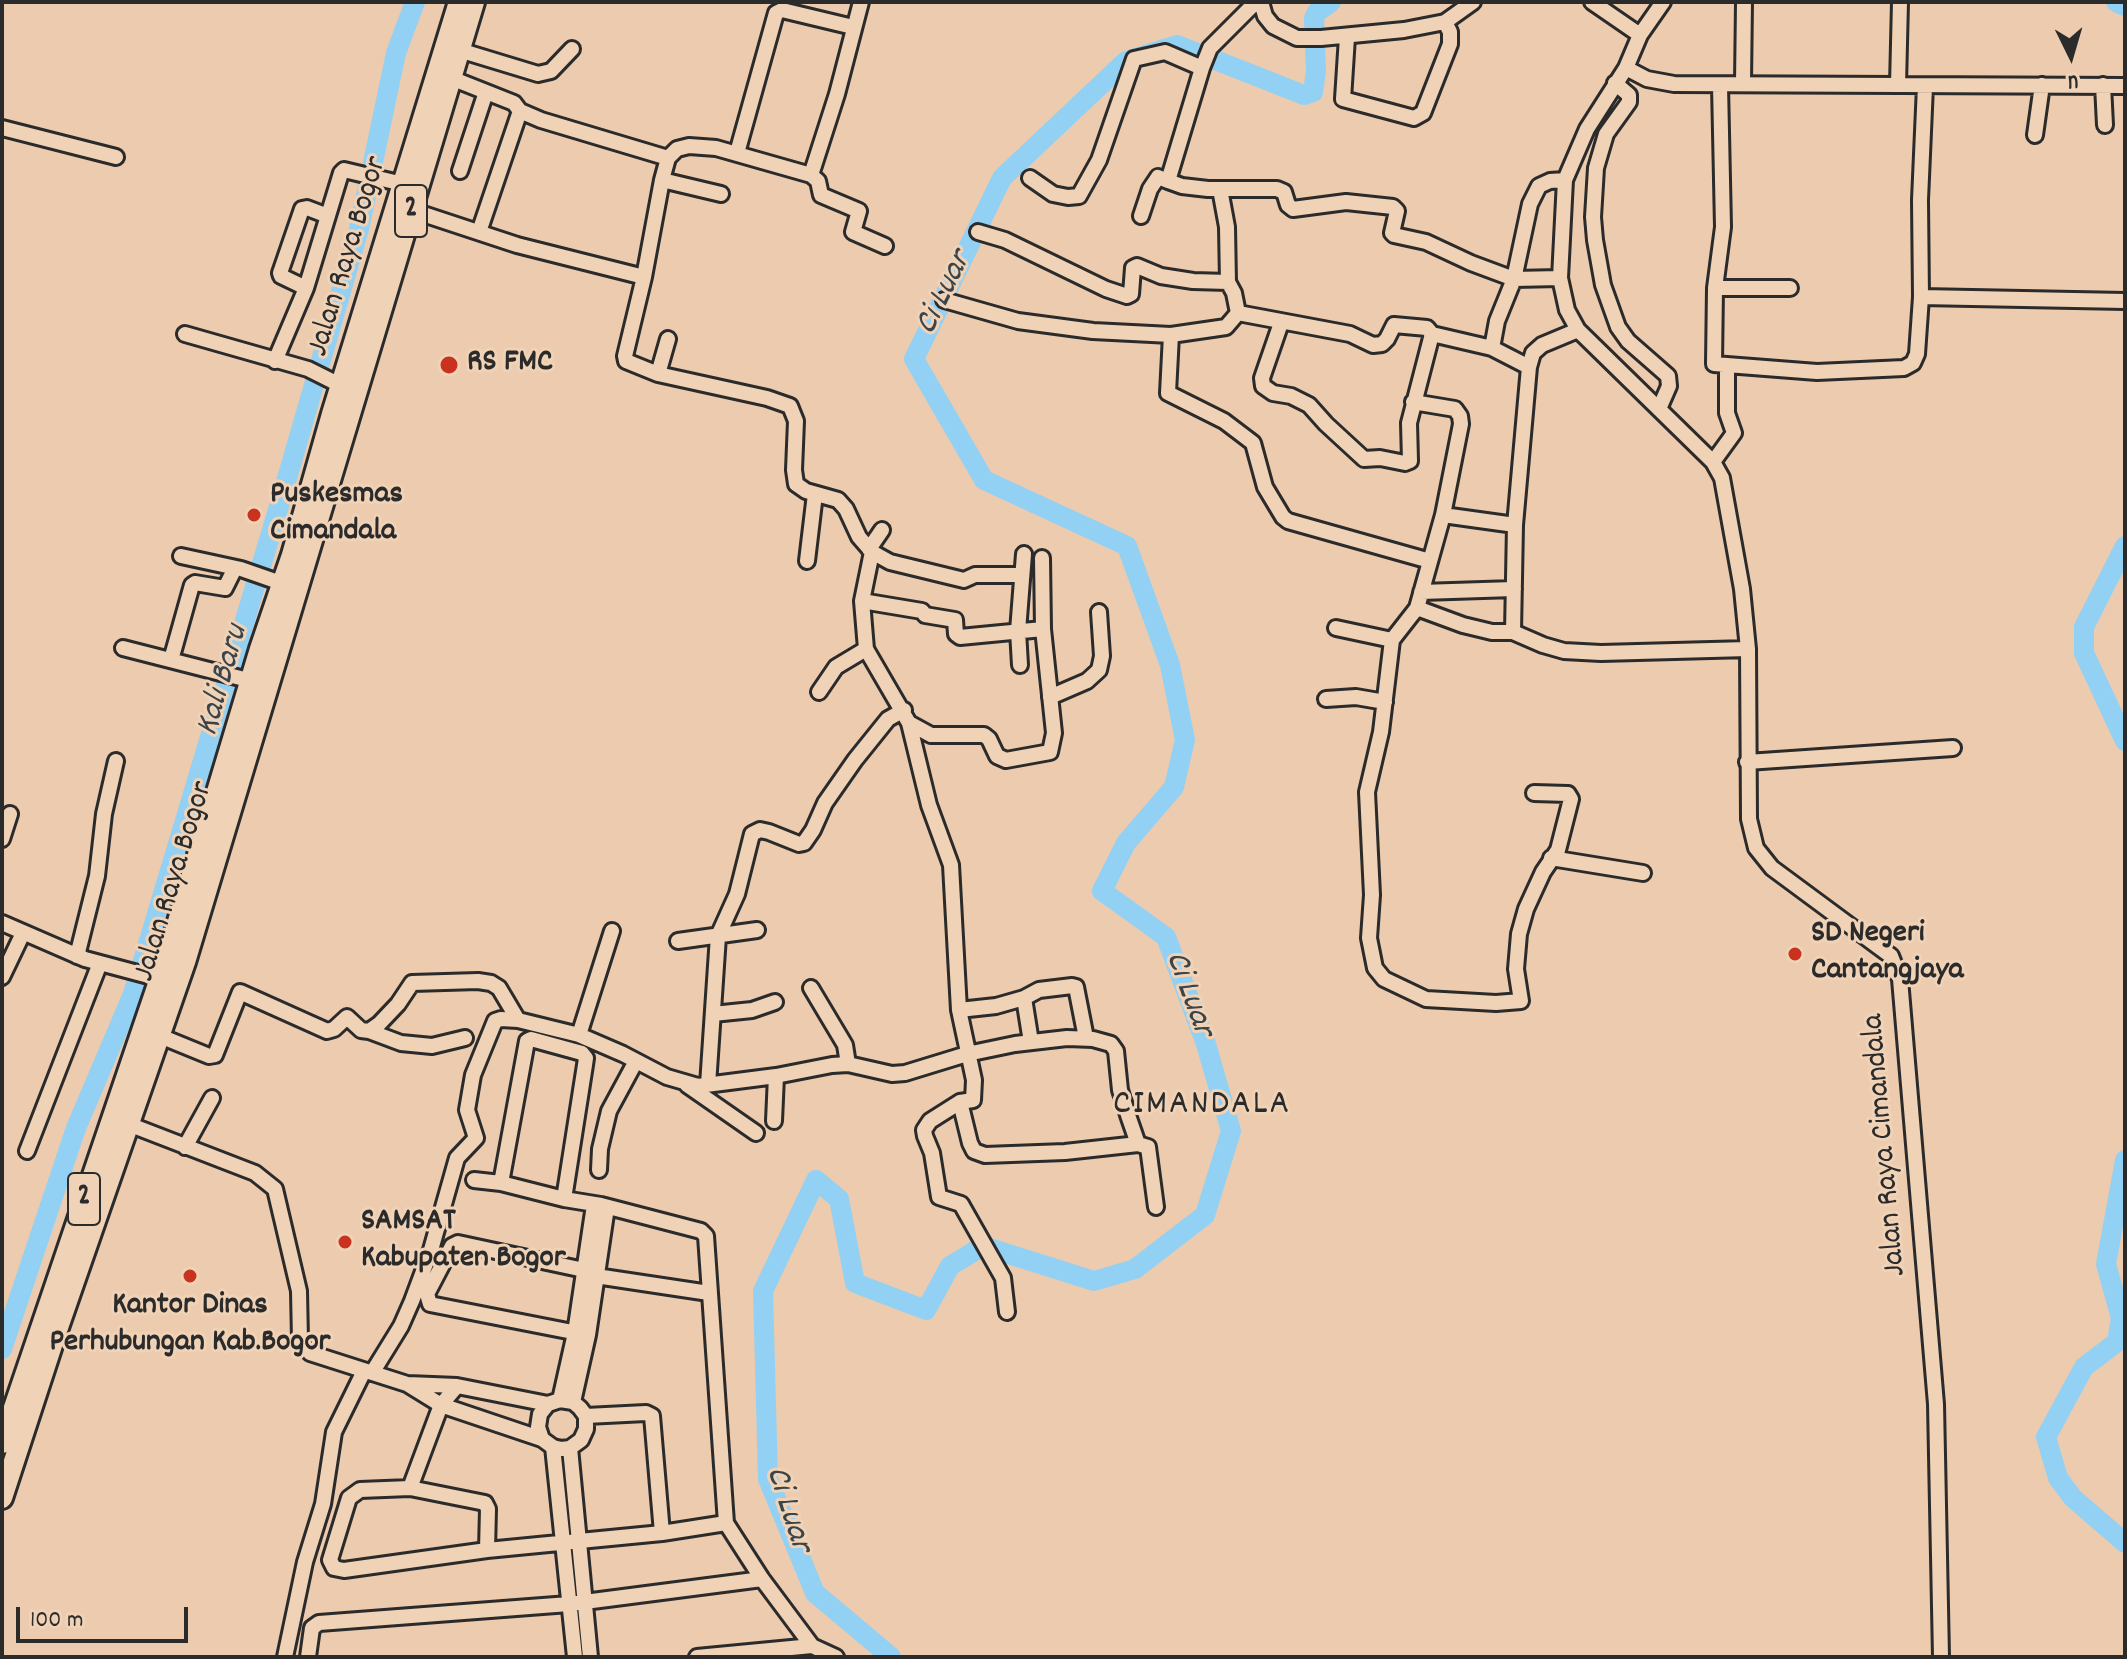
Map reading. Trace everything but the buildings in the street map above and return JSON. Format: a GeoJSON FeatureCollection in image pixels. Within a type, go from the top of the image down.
{"type":"FeatureCollection","features":[{"type":"Feature","properties":{"kind":"highway","name":"Jalan Raya Bogor"},"geometry":{"type":"LineString","coordinates":[[2,1498],[121,1121],[155,978],[260,649],[276,581],[332,414],[397,183],[459,2]]}},
{"type":"Feature","properties":{"kind":"highway","name":"Jalan Raya Bogor"},"geometry":{"type":"LineString","coordinates":[[2,1443],[121,1121],[160,1036],[185,962],[474,2]]}},
{"type":"Feature","properties":{"kind":"street"},"geometry":{"type":"LineString","coordinates":[[811,175],[837,94],[861,2]]}},
{"type":"Feature","properties":{"kind":"street"},"geometry":{"type":"LineString","coordinates":[[1168,181],[1206,58],[1258,2],[1273,26],[1297,38],[1347,37],[1445,22],[1473,2]]}},
{"type":"Feature","properties":{"kind":"street"},"geometry":{"type":"LineString","coordinates":[[1592,2],[1640,35]]}},
{"type":"Feature","properties":{"kind":"street","name":"Jalan Raya Cimandala"},"geometry":{"type":"LineString","coordinates":[[1663,2],[1640,35],[1626,68],[1587,129],[1565,180],[1560,278],[1567,310],[1578,330],[1713,462],[1722,478],[1748,649],[1749,819],[1756,848],[1763,859],[1891,956],[1900,979],[1936,1404],[1941,1657]]}},
{"type":"Feature","properties":{"kind":"street"},"geometry":{"type":"LineString","coordinates":[[1743,83],[1744,2]]}},
{"type":"Feature","properties":{"kind":"street"},"geometry":{"type":"LineString","coordinates":[[1898,85],[1900,2]]}},
{"type":"Feature","properties":{"kind":"street"},"geometry":{"type":"LineString","coordinates":[[737,153],[776,13],[782,10],[853,27]]}},
{"type":"Feature","properties":{"kind":"street"},"geometry":{"type":"LineString","coordinates":[[1347,37],[1343,99],[1414,118],[1423,113],[1450,44],[1450,32],[1445,22]]}},
{"type":"Feature","properties":{"kind":"street"},"geometry":{"type":"LineString","coordinates":[[459,50],[543,74],[551,71],[572,49]]}},
{"type":"Feature","properties":{"kind":"street"},"geometry":{"type":"LineString","coordinates":[[1030,178],[1053,194],[1079,196],[1099,160],[1134,59],[1165,52],[1206,58]]}},
{"type":"Feature","properties":{"kind":"street"},"geometry":{"type":"LineString","coordinates":[[1626,68],[1658,83],[2125,86]]}},
{"type":"Feature","properties":{"kind":"street"},"geometry":{"type":"LineString","coordinates":[[451,78],[514,103],[520,111],[541,120],[668,158]]}},
{"type":"Feature","properties":{"kind":"street"},"geometry":{"type":"LineString","coordinates":[[1615,83],[1629,95],[1629,102],[1606,134],[1596,168],[1593,217],[1603,285],[1618,327],[1628,341],[1668,376],[1669,386],[1659,409]]}},
{"type":"Feature","properties":{"kind":"street"},"geometry":{"type":"LineString","coordinates":[[1720,85],[1723,227],[1715,288],[1714,364],[1817,372],[1904,368],[1913,363],[1917,354],[1925,86]]}},
{"type":"Feature","properties":{"kind":"street"},"geometry":{"type":"LineString","coordinates":[[2035,135],[2042,85]]}},
{"type":"Feature","properties":{"kind":"street"},"geometry":{"type":"LineString","coordinates":[[2103,85],[2105,125]]}},
{"type":"Feature","properties":{"kind":"street"},"geometry":{"type":"LineString","coordinates":[[460,171],[486,92]]}},
{"type":"Feature","properties":{"kind":"street"},"geometry":{"type":"LineString","coordinates":[[479,232],[520,111]]}},
{"type":"Feature","properties":{"kind":"street"},"geometry":{"type":"LineString","coordinates":[[2,128],[116,157]]}},
{"type":"Feature","properties":{"kind":"street"},"geometry":{"type":"LineString","coordinates":[[1587,129],[1606,134]]}},
{"type":"Feature","properties":{"kind":"street"},"geometry":{"type":"LineString","coordinates":[[885,246],[853,232],[859,211],[821,195],[818,181],[811,175],[737,153],[689,146],[677,149],[668,158],[662,180],[626,361],[658,374],[790,406],[796,421],[794,478],[801,489],[838,500],[846,509],[859,537],[870,550],[890,562],[964,580],[975,575],[1020,575]]}},
{"type":"Feature","properties":{"kind":"street"},"geometry":{"type":"LineString","coordinates":[[275,361],[306,288],[341,173],[344,170],[397,183]]}},
{"type":"Feature","properties":{"kind":"street"},"geometry":{"type":"LineString","coordinates":[[1141,216],[1150,189],[1158,177],[1193,188],[1277,189],[1284,192],[1288,205],[1293,209],[1346,202],[1393,207],[1397,211],[1394,235],[1426,242],[1514,279],[1560,278]]}},
{"type":"Feature","properties":{"kind":"street"},"geometry":{"type":"LineString","coordinates":[[662,180],[721,194]]}},
{"type":"Feature","properties":{"kind":"street"},"geometry":{"type":"LineString","coordinates":[[1492,348],[1497,321],[1514,279],[1530,204],[1539,186],[1565,180]]}},
{"type":"Feature","properties":{"kind":"street"},"geometry":{"type":"LineString","coordinates":[[1220,189],[1230,252],[1228,282],[1238,313]]}},
{"type":"Feature","properties":{"kind":"street"},"geometry":{"type":"LineString","coordinates":[[306,288],[280,273],[302,209],[328,216]]}},
{"type":"Feature","properties":{"kind":"street"},"geometry":{"type":"LineString","coordinates":[[411,210],[517,245],[644,277]]}},
{"type":"Feature","properties":{"kind":"street"},"geometry":{"type":"LineString","coordinates":[[978,232],[1005,240],[1127,296],[1131,294],[1133,268],[1137,266],[1161,276],[1228,282]]}},
{"type":"Feature","properties":{"kind":"street"},"geometry":{"type":"LineString","coordinates":[[1715,288],[1790,288]]}},
{"type":"Feature","properties":{"kind":"street"},"geometry":{"type":"LineString","coordinates":[[1921,297],[2125,301]]}},
{"type":"Feature","properties":{"kind":"street"},"geometry":{"type":"LineString","coordinates":[[944,300],[1018,321],[1093,331],[1171,335],[1226,327],[1238,313]]}},
{"type":"Feature","properties":{"kind":"street"},"geometry":{"type":"LineString","coordinates":[[1238,313],[1350,334],[1373,345],[1382,344],[1394,325],[1427,328],[1432,334],[1492,348],[1529,367]]}},
{"type":"Feature","properties":{"kind":"street"},"geometry":{"type":"LineString","coordinates":[[1281,323],[1262,378],[1263,386],[1273,393],[1291,396],[1309,405],[1335,434],[1364,459],[1380,458],[1405,463],[1410,461],[1409,423],[1413,402],[1432,334]]}},
{"type":"Feature","properties":{"kind":"street"},"geometry":{"type":"LineString","coordinates":[[1513,632],[1515,525],[1529,367],[1533,353],[1542,345],[1578,330]]}},
{"type":"Feature","properties":{"kind":"street"},"geometry":{"type":"LineString","coordinates":[[185,334],[308,369],[338,384]]}},
{"type":"Feature","properties":{"kind":"street"},"geometry":{"type":"LineString","coordinates":[[1171,335],[1168,393],[1224,421],[1253,443],[1265,487],[1283,517],[1430,561]]}},
{"type":"Feature","properties":{"kind":"street"},"geometry":{"type":"LineString","coordinates":[[658,374],[668,339]]}},
{"type":"Feature","properties":{"kind":"street"},"geometry":{"type":"LineString","coordinates":[[1713,462],[1734,433],[1727,413],[1727,365]]}},
{"type":"Feature","properties":{"kind":"street"},"geometry":{"type":"LineString","coordinates":[[1413,402],[1455,409],[1460,416],[1443,515],[1421,592],[1412,613],[1392,640],[1385,702],[1366,805],[1371,855],[1370,954],[1375,968],[1384,979],[1426,999],[1496,1003],[1521,1001],[1516,969],[1519,934],[1526,909],[1558,850],[1570,796],[1534,793]]}},
{"type":"Feature","properties":{"kind":"street"},"geometry":{"type":"LineString","coordinates":[[807,561],[815,494]]}},
{"type":"Feature","properties":{"kind":"street"},"geometry":{"type":"LineString","coordinates":[[1443,515],[1515,525]]}},
{"type":"Feature","properties":{"kind":"street"},"geometry":{"type":"LineString","coordinates":[[882,530],[870,550],[862,601],[866,649],[906,716],[929,805],[951,865],[959,1010],[974,1080],[974,1099],[960,1102],[930,1121],[924,1130],[932,1153],[939,1197],[961,1204],[1004,1283],[1007,1312]]}},
{"type":"Feature","properties":{"kind":"street"},"geometry":{"type":"LineString","coordinates":[[1020,665],[1020,575],[1024,554]]}},
{"type":"Feature","properties":{"kind":"street"},"geometry":{"type":"LineString","coordinates":[[181,556],[276,581]]}},
{"type":"Feature","properties":{"kind":"street"},"geometry":{"type":"LineString","coordinates":[[708,1085],[718,936],[737,894],[752,834],[760,830],[804,843],[825,803],[888,719],[906,716],[931,735],[984,735],[997,756],[1006,760],[1046,754],[1053,748],[1043,629],[1042,558]]}},
{"type":"Feature","properties":{"kind":"street"},"geometry":{"type":"LineString","coordinates":[[171,660],[192,585],[225,588],[239,569]]}},
{"type":"Feature","properties":{"kind":"street"},"geometry":{"type":"LineString","coordinates":[[1421,592],[1514,589]]}},
{"type":"Feature","properties":{"kind":"street"},"geometry":{"type":"LineString","coordinates":[[862,601],[955,620],[956,634],[960,637],[1043,629]]}},
{"type":"Feature","properties":{"kind":"street"},"geometry":{"type":"LineString","coordinates":[[1050,697],[1087,681],[1099,670],[1102,656],[1099,612]]}},
{"type":"Feature","properties":{"kind":"street"},"geometry":{"type":"LineString","coordinates":[[1412,613],[1492,632],[1513,632],[1564,651],[1601,653],[1748,649]]}},
{"type":"Feature","properties":{"kind":"street"},"geometry":{"type":"LineString","coordinates":[[1336,628],[1392,640]]}},
{"type":"Feature","properties":{"kind":"street"},"geometry":{"type":"LineString","coordinates":[[123,648],[248,680]]}},
{"type":"Feature","properties":{"kind":"street"},"geometry":{"type":"LineString","coordinates":[[819,692],[836,667],[866,649]]}},
{"type":"Feature","properties":{"kind":"street"},"geometry":{"type":"LineString","coordinates":[[1326,699],[1356,697],[1385,702]]}},
{"type":"Feature","properties":{"kind":"street"},"geometry":{"type":"LineString","coordinates":[[1747,762],[1953,748]]}},
{"type":"Feature","properties":{"kind":"street"},"geometry":{"type":"LineString","coordinates":[[77,956],[97,876],[104,814],[116,761]]}},
{"type":"Feature","properties":{"kind":"street"},"geometry":{"type":"LineString","coordinates":[[2,839],[10,814]]}},
{"type":"Feature","properties":{"kind":"street"},"geometry":{"type":"LineString","coordinates":[[1551,858],[1643,873]]}},
{"type":"Feature","properties":{"kind":"street"},"geometry":{"type":"LineString","coordinates":[[2,923],[77,956],[155,978]]}},
{"type":"Feature","properties":{"kind":"street"},"geometry":{"type":"LineString","coordinates":[[678,941],[757,930]]}},
{"type":"Feature","properties":{"kind":"street"},"geometry":{"type":"LineString","coordinates":[[579,1035],[612,931]]}},
{"type":"Feature","properties":{"kind":"street"},"geometry":{"type":"LineString","coordinates":[[2,977],[23,933]]}},
{"type":"Feature","properties":{"kind":"street"},"geometry":{"type":"LineString","coordinates":[[27,1151],[100,963]]}},
{"type":"Feature","properties":{"kind":"street"},"geometry":{"type":"LineString","coordinates":[[369,1031],[398,1004],[407,987],[423,981],[491,983],[499,988],[518,1020]]}},
{"type":"Feature","properties":{"kind":"street"},"geometry":{"type":"LineString","coordinates":[[959,1010],[996,1006],[1039,990],[1074,986],[1086,1038]]}},
{"type":"Feature","properties":{"kind":"street"},"geometry":{"type":"LineString","coordinates":[[811,988],[845,1045],[848,1064]]}},
{"type":"Feature","properties":{"kind":"street"},"geometry":{"type":"LineString","coordinates":[[160,1036],[209,1056],[215,1055],[240,992],[327,1031],[347,1017],[361,1030],[401,1043],[432,1046],[465,1038]]}},
{"type":"Feature","properties":{"kind":"street"},"geometry":{"type":"LineString","coordinates":[[1024,998],[1031,1042]]}},
{"type":"Feature","properties":{"kind":"street"},"geometry":{"type":"LineString","coordinates":[[713,1014],[752,1010],[775,1002]]}},
{"type":"Feature","properties":{"kind":"street"},"geometry":{"type":"LineString","coordinates":[[285,1657],[305,1562],[323,1504],[334,1432],[368,1372],[401,1326],[431,1250],[457,1158],[476,1138],[467,1110],[473,1075],[495,1021],[518,1020],[579,1035],[667,1077],[708,1085],[848,1064],[892,1074],[905,1073],[967,1054],[1031,1042],[1086,1038],[1111,1044],[1116,1051],[1120,1090],[1138,1144]]}},
{"type":"Feature","properties":{"kind":"street"},"geometry":{"type":"LineString","coordinates":[[501,1183],[527,1041],[531,1039],[582,1053],[586,1058],[564,1199]]}},
{"type":"Feature","properties":{"kind":"street"},"geometry":{"type":"LineString","coordinates":[[599,1170],[600,1149],[609,1111],[636,1061]]}},
{"type":"Feature","properties":{"kind":"street"},"geometry":{"type":"LineString","coordinates":[[774,1121],[776,1076]]}},
{"type":"Feature","properties":{"kind":"street"},"geometry":{"type":"LineString","coordinates":[[684,1082],[756,1133]]}},
{"type":"Feature","properties":{"kind":"street"},"geometry":{"type":"LineString","coordinates":[[185,1147],[212,1098]]}},
{"type":"Feature","properties":{"kind":"street"},"geometry":{"type":"LineString","coordinates":[[960,1102],[970,1143],[974,1151],[985,1155],[1065,1152],[1138,1144],[1148,1147],[1156,1207]]}},
{"type":"Feature","properties":{"kind":"street"},"geometry":{"type":"LineString","coordinates":[[121,1121],[255,1173],[275,1189],[299,1291],[298,1333],[310,1353],[407,1384],[441,1405],[548,1443],[570,1448],[581,1440],[586,1429],[586,1416]]}},
{"type":"Feature","properties":{"kind":"street"},"geometry":{"type":"LineString","coordinates":[[474,1180],[501,1183],[601,1206],[701,1231],[706,1236],[726,1523],[762,1579],[812,1646],[836,1657]]}},
{"type":"Feature","properties":{"kind":"street"},"geometry":{"type":"LineString","coordinates":[[571,1542],[548,1443],[538,1427],[540,1414],[560,1402],[582,1334],[601,1206]]}},
{"type":"Feature","properties":{"kind":"street"},"geometry":{"type":"LineString","coordinates":[[582,1334],[430,1304],[427,1297],[456,1243],[590,1273],[709,1293]]}},
{"type":"Feature","properties":{"kind":"street"},"geometry":{"type":"LineString","coordinates":[[407,1384],[457,1386],[560,1402],[586,1416],[646,1413],[652,1416],[662,1533]]}},
{"type":"Feature","properties":{"kind":"street"},"geometry":{"type":"LineString","coordinates":[[410,1488],[441,1405],[457,1386]]}},
{"type":"Feature","properties":{"kind":"street"},"geometry":{"type":"LineString","coordinates":[[570,1448],[571,1542],[577,1603],[575,1657]]}},
{"type":"Feature","properties":{"kind":"street"},"geometry":{"type":"LineString","coordinates":[[487,1550],[488,1509],[485,1503],[410,1488],[360,1490],[349,1498],[330,1560],[331,1566],[344,1570],[726,1523]]}},
{"type":"Feature","properties":{"kind":"street"},"geometry":{"type":"LineString","coordinates":[[308,1657],[312,1628],[319,1623],[577,1603],[762,1579]]}},
{"type":"Feature","properties":{"kind":"street"},"geometry":{"type":"LineString","coordinates":[[577,1603],[590,1657]]}},
{"type":"Feature","properties":{"kind":"street"},"geometry":{"type":"LineString","coordinates":[[697,1657],[812,1646]]}},
{"type":"Feature","properties":{"kind":"waterway","name":"Kali Baru"},"geometry":{"type":"LineString","coordinates":[[2,1349],[76,1128],[133,994],[359,229],[396,53],[415,2]]}},
{"type":"Feature","properties":{"kind":"waterway","name":"Ci Luar"},"geometry":{"type":"LineString","coordinates":[[891,1657],[815,1593],[768,1479],[763,1291],[816,1180],[839,1199],[855,1283],[926,1310],[950,1266],[983,1246],[1094,1281],[1135,1269],[1205,1215],[1231,1131],[1206,1044],[1166,937],[1102,891],[1126,843],[1174,787],[1185,740],[1170,665],[1127,546],[984,480],[914,359],[1002,178],[1126,61],[1177,45],[1304,95],[1313,92],[1316,71],[1314,18],[1331,2]]}},
{"type":"Feature","properties":{"kind":"waterway"},"geometry":{"type":"LineString","coordinates":[[2116,2],[2125,6]]}},
{"type":"Feature","properties":{"kind":"waterway"},"geometry":{"type":"LineString","coordinates":[[2125,546],[2084,627],[2084,653],[2125,741]]}},
{"type":"Feature","properties":{"kind":"waterway"},"geometry":{"type":"LineString","coordinates":[[2125,1160],[2106,1264],[2121,1318],[2117,1342],[2084,1367],[2046,1437],[2058,1478],[2073,1498],[2125,1543]]}},
{"type":"Feature","properties":{"kind":"place","name":"RS FMC"},"geometry":{"type":"Point","coordinates":[449,365]}},
{"type":"Feature","properties":{"kind":"place","name":"Puskesmas Cimandala"},"geometry":{"type":"Point","coordinates":[254,515]}},
{"type":"Feature","properties":{"kind":"place","name":"SD Negeri Cantangjaya"},"geometry":{"type":"Point","coordinates":[1795,954]}},
{"type":"Feature","properties":{"kind":"place","name":"SAMSAT Kabupaten Bogor"},"geometry":{"type":"Point","coordinates":[345,1242]}},
{"type":"Feature","properties":{"kind":"place","name":"Kantor Dinas Perhubungan Kab.Bogor"},"geometry":{"type":"Point","coordinates":[190,1276]}},
{"type":"Feature","properties":{"kind":"district","name":"CIMANDALA"},"geometry":{"type":"Point","coordinates":[1202,1107]}}]}
